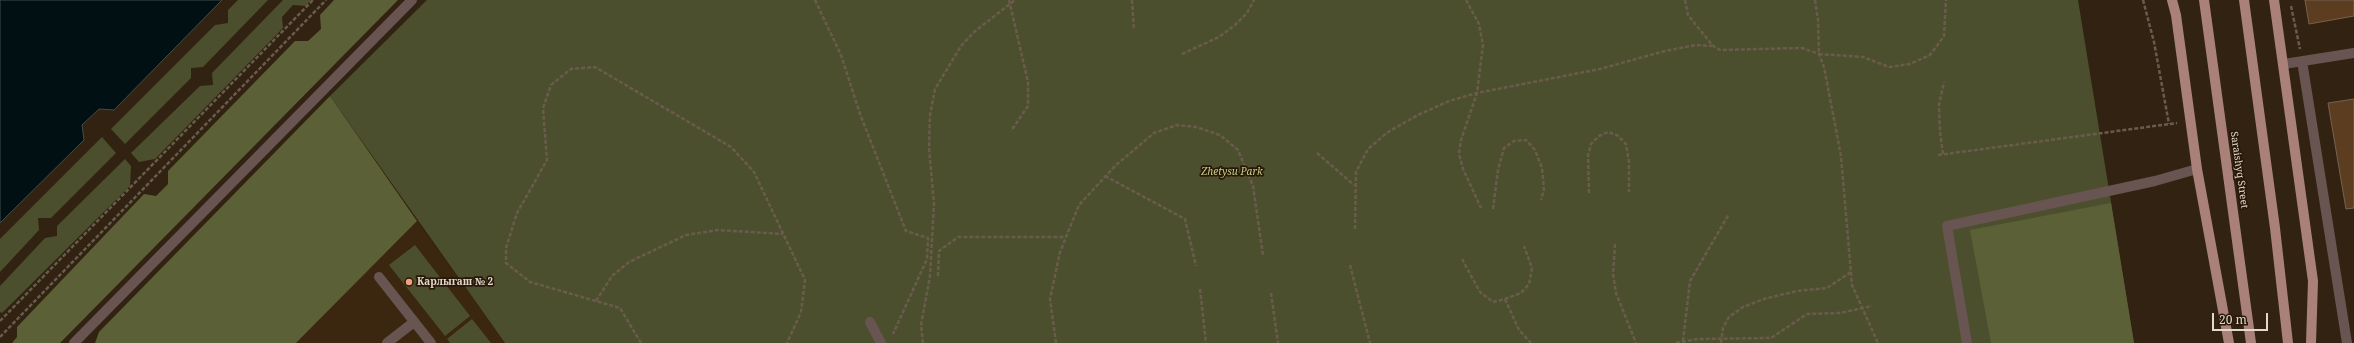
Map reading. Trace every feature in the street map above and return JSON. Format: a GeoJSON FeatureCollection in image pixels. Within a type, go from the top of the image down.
{"type":"FeatureCollection","features":[{"type":"Feature","properties":{"kind":"main road"},"geometry":{"type":"LineString","coordinates":[[2172,0],[2176,15],[2192,121],[2197,169],[2229,343]]}},
{"type":"Feature","properties":{"kind":"main road","name":"Saraishyq Street"},"geometry":{"type":"LineString","coordinates":[[2204,0],[2251,343]]}},
{"type":"Feature","properties":{"kind":"main road"},"geometry":{"type":"LineString","coordinates":[[2244,0],[2275,228],[2288,343]]}},
{"type":"Feature","properties":{"kind":"main road"},"geometry":{"type":"LineString","coordinates":[[2274,0],[2313,281],[2311,343]]}},
{"type":"Feature","properties":{"kind":"street"},"geometry":{"type":"LineString","coordinates":[[74,343],[412,0]]}},
{"type":"Feature","properties":{"kind":"street"},"geometry":{"type":"LineString","coordinates":[[2284,64],[2354,53]]}},
{"type":"Feature","properties":{"kind":"street"},"geometry":{"type":"LineString","coordinates":[[2302,61],[2346,343]]}},
{"type":"Feature","properties":{"kind":"street"},"geometry":{"type":"LineString","coordinates":[[1967,343],[1947,226],[2156,181],[2197,169]]}},
{"type":"Feature","properties":{"kind":"street"},"geometry":{"type":"LineString","coordinates":[[379,277],[431,343]]}},
{"type":"Feature","properties":{"kind":"street"},"geometry":{"type":"LineString","coordinates":[[387,343],[414,322]]}},
{"type":"Feature","properties":{"kind":"street"},"geometry":{"type":"LineString","coordinates":[[870,322],[881,343]]}},
{"type":"Feature","properties":{"kind":"path"},"geometry":{"type":"LineString","coordinates":[[0,321],[314,0]]}},
{"type":"Feature","properties":{"kind":"path"},"geometry":{"type":"LineString","coordinates":[[0,338],[326,0]]}},
{"type":"Feature","properties":{"kind":"path"},"geometry":{"type":"LineString","coordinates":[[815,0],[841,55],[860,114],[906,231],[928,238],[927,259],[892,336]]}},
{"type":"Feature","properties":{"kind":"path"},"geometry":{"type":"LineString","coordinates":[[923,343],[921,325],[930,276],[934,204],[929,148],[930,115],[935,89],[961,46],[974,32],[1010,2],[1015,0]]}},
{"type":"Feature","properties":{"kind":"path"},"geometry":{"type":"LineString","coordinates":[[1132,0],[1134,30]]}},
{"type":"Feature","properties":{"kind":"path"},"geometry":{"type":"LineString","coordinates":[[1182,54],[1219,37],[1235,26],[1247,13],[1254,0]]}},
{"type":"Feature","properties":{"kind":"path"},"geometry":{"type":"LineString","coordinates":[[1466,0],[1479,24],[1483,46],[1477,93],[1461,140],[1459,154],[1463,169],[1481,208]]}},
{"type":"Feature","properties":{"kind":"path"},"geometry":{"type":"LineString","coordinates":[[1685,0],[1688,15],[1713,46],[1720,50],[1802,48],[1819,54],[1863,57],[1888,67],[1910,64],[1930,55],[1944,36],[1946,0]]}},
{"type":"Feature","properties":{"kind":"path"},"geometry":{"type":"LineString","coordinates":[[1815,0],[1818,20],[1819,54],[1824,67],[1841,156],[1852,285],[1878,343]]}},
{"type":"Feature","properties":{"kind":"path"},"geometry":{"type":"LineString","coordinates":[[2143,0],[2154,42],[2169,124]]}},
{"type":"Feature","properties":{"kind":"path"},"geometry":{"type":"LineString","coordinates":[[2290,0],[2302,61]]}},
{"type":"Feature","properties":{"kind":"path"},"geometry":{"type":"LineString","coordinates":[[1010,2],[1028,82],[1028,106],[1011,131]]}},
{"type":"Feature","properties":{"kind":"path"},"geometry":{"type":"LineString","coordinates":[[1355,229],[1356,172],[1368,149],[1388,132],[1436,106],[1477,93],[1600,69],[1665,51],[1696,45],[1713,46]]}},
{"type":"Feature","properties":{"kind":"path"},"geometry":{"type":"LineString","coordinates":[[641,343],[620,308],[530,282],[506,264],[506,248],[517,213],[547,160],[543,108],[551,85],[571,69],[595,67],[731,147],[754,172],[805,280],[802,312],[787,343]]}},
{"type":"Feature","properties":{"kind":"path"},"geometry":{"type":"LineString","coordinates":[[1944,82],[1939,105],[1940,132],[1944,154]]}},
{"type":"Feature","properties":{"kind":"path"},"geometry":{"type":"LineString","coordinates":[[1938,155],[2192,121]]}},
{"type":"Feature","properties":{"kind":"path"},"geometry":{"type":"LineString","coordinates":[[1056,343],[1050,299],[1060,252],[1079,205],[1116,165],[1154,133],[1177,125],[1196,127],[1220,135],[1238,150],[1253,186],[1263,254]]}},
{"type":"Feature","properties":{"kind":"path"},"geometry":{"type":"LineString","coordinates":[[1588,193],[1588,156],[1591,144],[1598,136],[1608,132],[1617,135],[1626,144],[1629,162],[1629,192]]}},
{"type":"Feature","properties":{"kind":"path"},"geometry":{"type":"LineString","coordinates":[[1493,209],[1498,170],[1504,148],[1514,141],[1526,140],[1535,150],[1542,168],[1544,190],[1541,200]]}},
{"type":"Feature","properties":{"kind":"path"},"geometry":{"type":"LineString","coordinates":[[1317,153],[1355,186]]}},
{"type":"Feature","properties":{"kind":"path"},"geometry":{"type":"LineString","coordinates":[[1105,176],[1185,219],[1196,266]]}},
{"type":"Feature","properties":{"kind":"path"},"geometry":{"type":"LineString","coordinates":[[1683,341],[1690,282],[1729,214]]}},
{"type":"Feature","properties":{"kind":"path"},"geometry":{"type":"LineString","coordinates":[[596,301],[612,276],[629,262],[686,235],[718,230],[783,234]]}},
{"type":"Feature","properties":{"kind":"path"},"geometry":{"type":"LineString","coordinates":[[938,276],[939,250],[958,237],[1066,237]]}},
{"type":"Feature","properties":{"kind":"path"},"geometry":{"type":"LineString","coordinates":[[1615,244],[1613,274],[1616,293],[1636,343]]}},
{"type":"Feature","properties":{"kind":"path"},"geometry":{"type":"LineString","coordinates":[[1462,259],[1480,292],[1493,302],[1506,299],[1520,293],[1529,284],[1532,268],[1524,246]]}},
{"type":"Feature","properties":{"kind":"path"},"geometry":{"type":"LineString","coordinates":[[1350,264],[1370,343]]}},
{"type":"Feature","properties":{"kind":"path"},"geometry":{"type":"LineString","coordinates":[[1721,343],[1721,338],[1729,317],[1743,307],[1764,299],[1797,291],[1827,288],[1851,272]]}},
{"type":"Feature","properties":{"kind":"path"},"geometry":{"type":"LineString","coordinates":[[1200,289],[1206,343]]}},
{"type":"Feature","properties":{"kind":"path"},"geometry":{"type":"LineString","coordinates":[[1271,293],[1278,343]]}},
{"type":"Feature","properties":{"kind":"path"},"geometry":{"type":"LineString","coordinates":[[1506,299],[1519,330],[1531,343]]}},
{"type":"Feature","properties":{"kind":"path"},"geometry":{"type":"LineString","coordinates":[[1676,343],[1683,341],[1721,338],[1771,338],[1807,314],[1840,313],[1872,306]]}},
{"type":"Feature","properties":{"kind":"shaded area"},"geometry":{"type":"Polygon","coordinates":[[[0,0],[222,0],[114,110],[99,109],[82,125],[84,140],[0,223],[0,0]]]}},
{"type":"Feature","properties":{"kind":"shaded area","name":"Карлыгаш № 2"},"geometry":{"type":"Polygon","coordinates":[[[417,221],[505,343],[296,343],[417,221]]]}},
{"type":"Feature","properties":{"kind":"green space"},"geometry":{"type":"Polygon","coordinates":[[[238,0],[268,0],[203,67],[191,68],[191,78],[125,144],[111,129],[215,25],[228,23],[228,10],[238,0]]]}},
{"type":"Feature","properties":{"kind":"green space"},"geometry":{"type":"Polygon","coordinates":[[[283,0],[311,0],[306,6],[293,5],[282,17],[283,28],[155,159],[139,162],[131,153],[200,86],[213,85],[212,73],[283,0]]]}},
{"type":"Feature","properties":{"kind":"green space"},"geometry":{"type":"Polygon","coordinates":[[[334,0],[398,0],[60,343],[12,343],[17,337],[17,327],[144,194],[156,196],[168,184],[168,171],[295,41],[308,41],[321,29],[320,15],[334,0]]]}},
{"type":"Feature","properties":{"kind":"green space","name":"Zhetysu Park"},"geometry":{"type":"Polygon","coordinates":[[[427,0],[2078,0],[2134,343],[505,343],[330,96],[427,0]]]}},
{"type":"Feature","properties":{"kind":"green space"},"geometry":{"type":"Polygon","coordinates":[[[330,96],[417,221],[296,343],[95,343],[99,332],[330,96]]]}},
{"type":"Feature","properties":{"kind":"green space"},"geometry":{"type":"Polygon","coordinates":[[[102,137],[116,153],[51,218],[38,218],[39,230],[0,272],[0,239],[102,137]]]}},
{"type":"Feature","properties":{"kind":"green space"},"geometry":{"type":"Polygon","coordinates":[[[125,159],[131,166],[130,186],[2,313],[0,312],[0,286],[45,238],[57,236],[57,226],[125,159]]]}},
{"type":"Feature","properties":{"kind":"green space"},"geometry":{"type":"Polygon","coordinates":[[[2111,203],[2134,343],[1991,343],[1970,230],[2111,203]]]}},
{"type":"Feature","properties":{"kind":"green space"},"geometry":{"type":"Polygon","coordinates":[[[415,245],[470,316],[445,336],[389,265],[415,245]]]}},
{"type":"Feature","properties":{"kind":"green space"},"geometry":{"type":"Polygon","coordinates":[[[472,319],[491,343],[450,343],[447,339],[472,319]]]}},
{"type":"Feature","properties":{"kind":"building"},"geometry":{"type":"Polygon","coordinates":[[[2305,0],[2354,0],[2354,16],[2309,24],[2305,0]]]}},
{"type":"Feature","properties":{"kind":"building"},"geometry":{"type":"Polygon","coordinates":[[[2354,99],[2354,208],[2346,209],[2328,103],[2354,99]]]}},
{"type":"Feature","properties":{"kind":"place","name":"Карлыгаш № 2"},"geometry":{"type":"Point","coordinates":[409,282]}}]}
